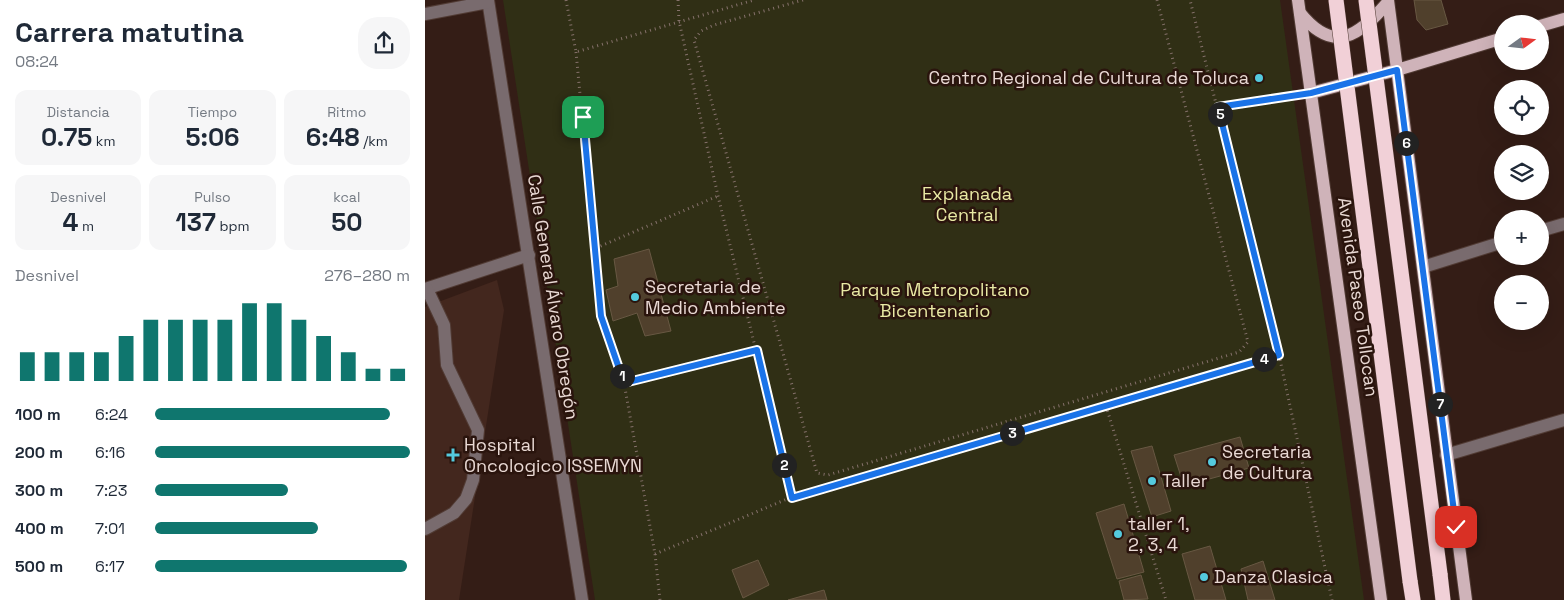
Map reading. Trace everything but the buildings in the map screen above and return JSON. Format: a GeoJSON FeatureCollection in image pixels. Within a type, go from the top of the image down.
{"type":"FeatureCollection","features":[{"type":"Feature","properties":{"kind":"highway","name":"Avenida Paseo Tollocan"},"geometry":{"type":"LineString","coordinates":[[1336,0],[1413,600]]}},
{"type":"Feature","properties":{"kind":"highway"},"geometry":{"type":"LineString","coordinates":[[1367,0],[1443,600]]}},
{"type":"Feature","properties":{"kind":"main road","name":"Avenida Paseo Tollocan"},"geometry":{"type":"LineString","coordinates":[[1298,0],[1381,600]]}},
{"type":"Feature","properties":{"kind":"main road"},"geometry":{"type":"LineString","coordinates":[[1300,14],[1310,26],[1324,36],[1338,37],[1361,30],[1388,1]]}},
{"type":"Feature","properties":{"kind":"main road"},"geometry":{"type":"LineString","coordinates":[[1388,1],[1466,600]]}},
{"type":"Feature","properties":{"kind":"main road"},"geometry":{"type":"LineString","coordinates":[[1549,23],[1564,19]]}},
{"type":"Feature","properties":{"kind":"main road"},"geometry":{"type":"LineString","coordinates":[[1311,93],[1397,70],[1494,41]]}},
{"type":"Feature","properties":{"kind":"street"},"geometry":{"type":"LineString","coordinates":[[425,14],[488,1]]}},
{"type":"Feature","properties":{"kind":"street","name":"Calle General Álvaro Obregón"},"geometry":{"type":"LineString","coordinates":[[488,1],[582,600]]}},
{"type":"Feature","properties":{"kind":"street"},"geometry":{"type":"LineString","coordinates":[[1549,228],[1564,224]]}},
{"type":"Feature","properties":{"kind":"street"},"geometry":{"type":"LineString","coordinates":[[1423,267],[1494,245]]}},
{"type":"Feature","properties":{"kind":"street"},"geometry":{"type":"LineString","coordinates":[[425,529],[454,513],[467,499],[473,480],[478,430],[447,365],[444,324],[426,289],[529,255]]}},
{"type":"Feature","properties":{"kind":"street"},"geometry":{"type":"LineString","coordinates":[[1446,455],[1564,420]]}},
{"type":"Feature","properties":{"kind":"path"},"geometry":{"type":"LineString","coordinates":[[566,0],[576,52],[601,316],[624,383],[655,554],[660,600]]}},
{"type":"Feature","properties":{"kind":"path"},"geometry":{"type":"LineString","coordinates":[[678,0],[679,21],[718,196],[792,498]]}},
{"type":"Feature","properties":{"kind":"path"},"geometry":{"type":"LineString","coordinates":[[576,52],[754,0]]}},
{"type":"Feature","properties":{"kind":"path"},"geometry":{"type":"LineString","coordinates":[[803,0],[714,25],[701,31],[694,40],[817,473],[828,475],[1239,352],[1248,342],[1157,0]]}},
{"type":"Feature","properties":{"kind":"path"},"geometry":{"type":"LineString","coordinates":[[1190,0],[1279,355],[1332,600]]}},
{"type":"Feature","properties":{"kind":"path"},"geometry":{"type":"LineString","coordinates":[[1218,107],[1311,93]]}},
{"type":"Feature","properties":{"kind":"path"},"geometry":{"type":"LineString","coordinates":[[596,248],[718,196]]}},
{"type":"Feature","properties":{"kind":"path"},"geometry":{"type":"LineString","coordinates":[[624,383],[757,350]]}},
{"type":"Feature","properties":{"kind":"path"},"geometry":{"type":"LineString","coordinates":[[655,554],[792,498],[1279,355]]}},
{"type":"Feature","properties":{"kind":"path"},"geometry":{"type":"LineString","coordinates":[[1106,406],[1166,600]]}},
{"type":"Feature","properties":{"kind":"shaded area","name":"Hospital Oncologico ISSEMYN"},"geometry":{"type":"Polygon","coordinates":[[[497,280],[504,310],[459,600],[425,600],[425,307],[497,280]]]}},
{"type":"Feature","properties":{"kind":"green space","name":"Parque Metropolitano Bicentenario"},"geometry":{"type":"Polygon","coordinates":[[[503,0],[1280,0],[1364,600],[595,600],[503,0]]]}},
{"type":"Feature","properties":{"kind":"place","name":"Centro Regional de Cultura de Toluca"},"geometry":{"type":"Point","coordinates":[1259,78]}},
{"type":"Feature","properties":{"kind":"place","name":"Secretaria de Medio Ambiente"},"geometry":{"type":"Point","coordinates":[635,297]}},
{"type":"Feature","properties":{"kind":"place","name":"Hospital Oncologico ISSEMYN"},"geometry":{"type":"Point","coordinates":[453,455]}},
{"type":"Feature","properties":{"kind":"place","name":"Secretaria de Cultura"},"geometry":{"type":"Point","coordinates":[1212,462]}},
{"type":"Feature","properties":{"kind":"place","name":"Taller"},"geometry":{"type":"Point","coordinates":[1152,481]}},
{"type":"Feature","properties":{"kind":"place","name":"taller 1, 2, 3, 4"},"geometry":{"type":"Point","coordinates":[1118,534]}},
{"type":"Feature","properties":{"kind":"place","name":"Danza Clasica"},"geometry":{"type":"Point","coordinates":[1204,577]}},
{"type":"Feature","properties":{"kind":"route"},"geometry":{"type":"LineString","coordinates":[[583,117],[601,316],[624,383],[757,350],[792,498],[1279,355],[1218,107],[1311,93],[1397,70],[1456,527]]}},
{"type":"Feature","properties":{"kind":"park label","name":"Explanada Central"},"geometry":{"type":"Point","coordinates":[967,204]}}]}
